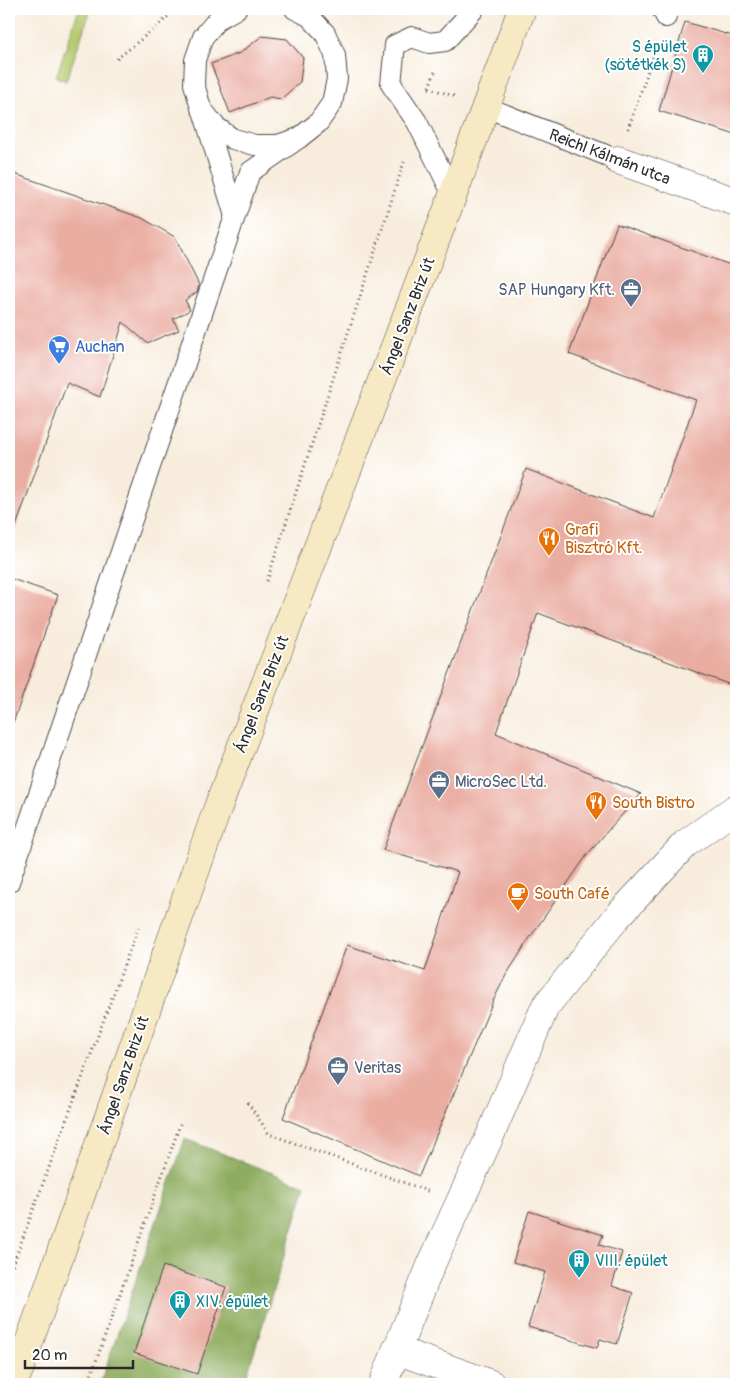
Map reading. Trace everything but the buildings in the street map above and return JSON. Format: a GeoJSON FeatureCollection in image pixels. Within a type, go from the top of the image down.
{"type":"FeatureCollection","features":[{"type":"Feature","properties":{"kind":"main road","name":"Ángel Sanz Briz út"},"geometry":{"type":"LineString","coordinates":[[13,1384],[218,808],[453,195],[522,9]]}},
{"type":"Feature","properties":{"kind":"street","name":"Reichl Kálmán utca"},"geometry":{"type":"LineString","coordinates":[[618,160],[736,202]]}},
{"type":"Feature","properties":{"kind":"street"},"geometry":{"type":"LineString","coordinates":[[383,1384],[431,1264],[490,1136],[545,1007],[618,916],[685,844],[736,808]]}},
{"type":"Feature","properties":{"kind":"street"},"geometry":{"type":"LineString","coordinates":[[396,1350],[491,1384]]}},
{"type":"Feature","properties":{"kind":"lane"},"geometry":{"type":"LineString","coordinates":[[235,216],[194,84],[194,60],[203,37],[218,19],[236,9]]}},
{"type":"Feature","properties":{"kind":"lane"},"geometry":{"type":"LineString","coordinates":[[9,882],[250,172],[318,123],[332,103],[337,79],[335,55],[325,33],[309,16],[295,9]]}},
{"type":"Feature","properties":{"kind":"lane"},"geometry":{"type":"LineString","coordinates":[[453,195],[417,122],[391,84],[396,45],[412,37],[429,43],[445,41],[474,9]]}},
{"type":"Feature","properties":{"kind":"lane","name":"Reichl Kálmán utca"},"geometry":{"type":"LineString","coordinates":[[486,107],[618,160]]}},
{"type":"Feature","properties":{"kind":"lane"},"geometry":{"type":"LineString","coordinates":[[201,108],[215,126],[234,139],[255,145],[278,145],[299,138]]}},
{"type":"Feature","properties":{"kind":"path"},"geometry":{"type":"LineString","coordinates":[[117,59],[176,9]]}},
{"type":"Feature","properties":{"kind":"path"},"geometry":{"type":"LineString","coordinates":[[618,160],[664,13]]}},
{"type":"Feature","properties":{"kind":"path"},"geometry":{"type":"LineString","coordinates":[[265,586],[445,41]]}},
{"type":"Feature","properties":{"kind":"path"},"geometry":{"type":"LineString","coordinates":[[9,1275],[141,920]]}},
{"type":"Feature","properties":{"kind":"path"},"geometry":{"type":"LineString","coordinates":[[248,1103],[269,1134],[460,1202]]}},
{"type":"Feature","properties":{"kind":"path"},"geometry":{"type":"LineString","coordinates":[[88,1384],[181,1122]]}},
{"type":"Feature","properties":{"kind":"green space"},"geometry":{"type":"Polygon","coordinates":[[[79,9],[91,9],[66,81],[56,77],[79,9]]]}},
{"type":"Feature","properties":{"kind":"green space"},"geometry":{"type":"Polygon","coordinates":[[[185,1139],[306,1186],[244,1384],[100,1384],[185,1139]]]}},
{"type":"Feature","properties":{"kind":"place","name":"S épület (sötétkék S)"},"geometry":{"type":"Point","coordinates":[703,74]}},
{"type":"Feature","properties":{"kind":"place","name":"SAP Hungary Kft."},"geometry":{"type":"Point","coordinates":[631,308]}},
{"type":"Feature","properties":{"kind":"place","name":"Auchan"},"geometry":{"type":"Point","coordinates":[59,365]}},
{"type":"Feature","properties":{"kind":"place","name":"Grafi Bisztró Kft."},"geometry":{"type":"Point","coordinates":[549,557]}},
{"type":"Feature","properties":{"kind":"place","name":"MicroSec Ltd."},"geometry":{"type":"Point","coordinates":[439,800]}},
{"type":"Feature","properties":{"kind":"place","name":"South Bistro"},"geometry":{"type":"Point","coordinates":[596,821]}},
{"type":"Feature","properties":{"kind":"place","name":"South Café"},"geometry":{"type":"Point","coordinates":[518,912]}},
{"type":"Feature","properties":{"kind":"place","name":"Veritas"},"geometry":{"type":"Point","coordinates":[338,1086]}},
{"type":"Feature","properties":{"kind":"place","name":"VIII. épület"},"geometry":{"type":"Point","coordinates":[579,1279]}},
{"type":"Feature","properties":{"kind":"place","name":"XIV. épület"},"geometry":{"type":"Point","coordinates":[180,1320]}}]}
